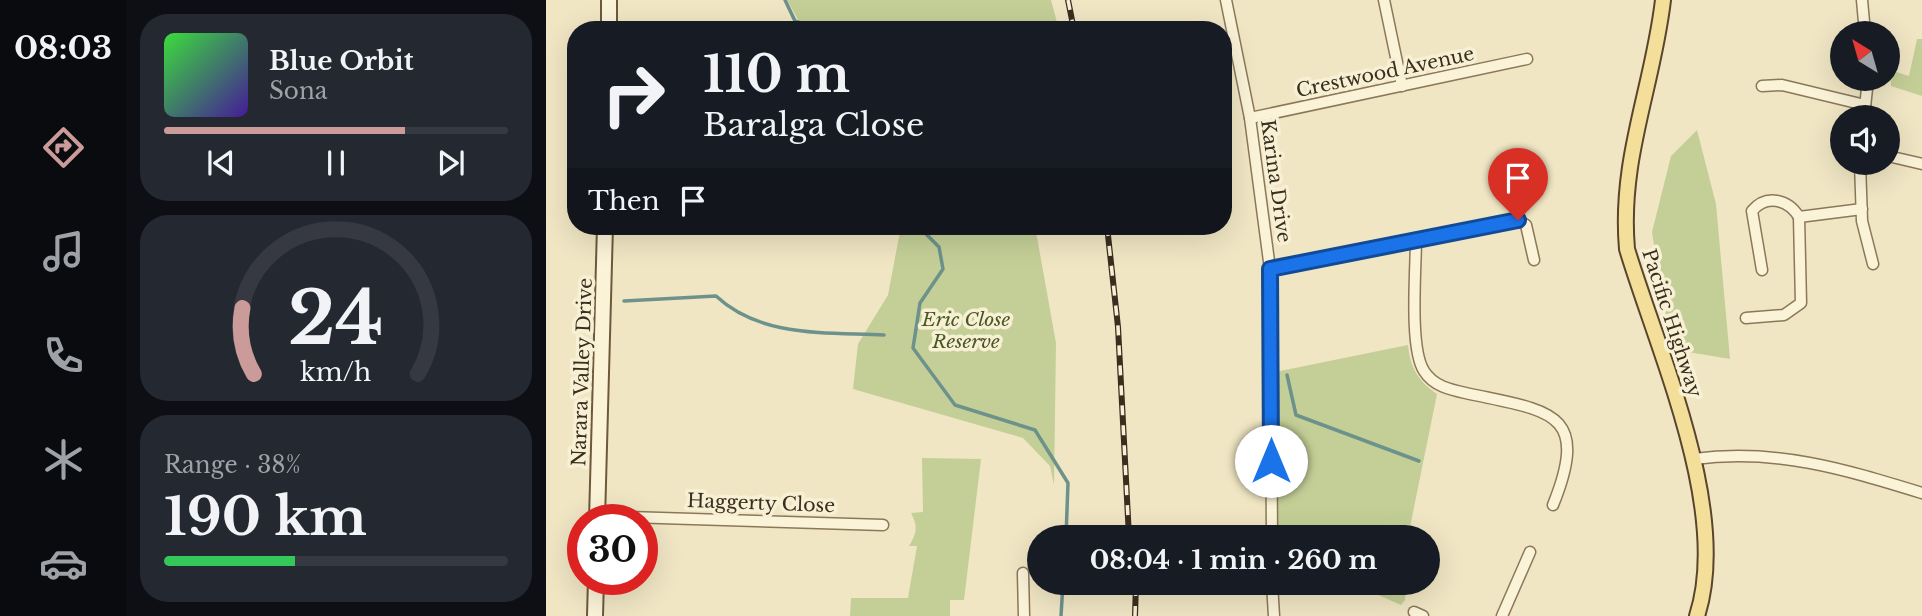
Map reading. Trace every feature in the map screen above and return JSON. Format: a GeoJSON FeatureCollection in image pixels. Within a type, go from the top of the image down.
{"type":"FeatureCollection","features":[{"type":"Feature","properties":{"kind":"main road"},"geometry":{"type":"LineString","coordinates":[[608,0],[609,21]]}},
{"type":"Feature","properties":{"kind":"main road","name":"Pacific Highway"},"geometry":{"type":"LineString","coordinates":[[1663,0],[1627,174],[1625,218],[1628,249],[1694,458],[1702,506],[1704,546],[1703,593],[1697,616]]}},
{"type":"Feature","properties":{"kind":"main road","name":"Narara Valley Drive"},"geometry":{"type":"LineString","coordinates":[[597,504],[605,235]]}},
{"type":"Feature","properties":{"kind":"main road"},"geometry":{"type":"LineString","coordinates":[[595,616],[596,595]]}},
{"type":"Feature","properties":{"kind":"street","name":"Karina Drive"},"geometry":{"type":"LineString","coordinates":[[1226,0],[1230,21]]}},
{"type":"Feature","properties":{"kind":"street"},"geometry":{"type":"LineString","coordinates":[[1384,0],[1402,86]]}},
{"type":"Feature","properties":{"kind":"street"},"geometry":{"type":"LineString","coordinates":[[1861,0],[1864,21]]}},
{"type":"Feature","properties":{"kind":"street","name":"Karina Drive"},"geometry":{"type":"LineString","coordinates":[[1232,30],[1250,118],[1270,269],[1272,525]]}},
{"type":"Feature","properties":{"kind":"street","name":"Crestwood Avenue"},"geometry":{"type":"LineString","coordinates":[[1250,118],[1527,59]]}},
{"type":"Feature","properties":{"kind":"street"},"geometry":{"type":"LineString","coordinates":[[1762,86],[1782,85],[1865,105],[1867,91]]}},
{"type":"Feature","properties":{"kind":"street"},"geometry":{"type":"LineString","coordinates":[[1900,159],[1922,164]]}},
{"type":"Feature","properties":{"kind":"street"},"geometry":{"type":"LineString","coordinates":[[1861,175],[1862,209],[1873,264]]}},
{"type":"Feature","properties":{"kind":"street"},"geometry":{"type":"LineString","coordinates":[[1746,318],[1784,315],[1801,303],[1799,217],[1788,202],[1781,200],[1758,205],[1752,211],[1762,270]]}},
{"type":"Feature","properties":{"kind":"street"},"geometry":{"type":"LineString","coordinates":[[1799,217],[1862,209]]}},
{"type":"Feature","properties":{"kind":"street"},"geometry":{"type":"LineString","coordinates":[[1270,269],[1518,220],[1526,225],[1534,260]]}},
{"type":"Feature","properties":{"kind":"street"},"geometry":{"type":"LineString","coordinates":[[1416,239],[1416,346],[1420,364],[1430,380],[1439,385],[1527,406],[1559,424],[1566,434],[1569,461],[1553,505]]}},
{"type":"Feature","properties":{"kind":"street"},"geometry":{"type":"LineString","coordinates":[[1694,458],[1722,455],[1793,458],[1922,493]]}},
{"type":"Feature","properties":{"kind":"street","name":"Haggerty Close"},"geometry":{"type":"LineString","coordinates":[[658,519],[883,525]]}},
{"type":"Feature","properties":{"kind":"street"},"geometry":{"type":"LineString","coordinates":[[1502,616],[1531,552]]}},
{"type":"Feature","properties":{"kind":"street"},"geometry":{"type":"LineString","coordinates":[[1023,573],[1024,616]]}},
{"type":"Feature","properties":{"kind":"street"},"geometry":{"type":"LineString","coordinates":[[1273,595],[1274,616]]}},
{"type":"Feature","properties":{"kind":"green space"},"geometry":{"type":"Polygon","coordinates":[[[787,0],[1051,0],[1057,21],[799,21],[787,0]]]}},
{"type":"Feature","properties":{"kind":"green space"},"geometry":{"type":"Polygon","coordinates":[[[1917,39],[1922,39],[1922,96],[1900,89],[1900,73],[1909,76],[1917,39]]]}},
{"type":"Feature","properties":{"kind":"green space"},"geometry":{"type":"Polygon","coordinates":[[[1697,130],[1716,204],[1730,359],[1670,349],[1652,232],[1671,156],[1697,130]]]}},
{"type":"Feature","properties":{"kind":"green space","name":"Eric Close Reserve"},"geometry":{"type":"Polygon","coordinates":[[[899,235],[1037,235],[1056,343],[1054,485],[1050,466],[1023,438],[853,389],[858,344],[888,295],[899,235]]]}},
{"type":"Feature","properties":{"kind":"green space"},"geometry":{"type":"Polygon","coordinates":[[[1408,345],[1416,373],[1437,394],[1410,525],[1278,525],[1275,372],[1408,345]]]}},
{"type":"Feature","properties":{"kind":"green space"},"geometry":{"type":"Polygon","coordinates":[[[922,458],[981,459],[964,600],[950,600],[950,616],[850,616],[851,598],[908,598],[917,546],[909,546],[916,530],[911,513],[923,512],[922,458]]]}},
{"type":"Feature","properties":{"kind":"green space"},"geometry":{"type":"Polygon","coordinates":[[[1378,595],[1405,595],[1401,605],[1378,595]]]}},
{"type":"Feature","properties":{"kind":"waterway"},"geometry":{"type":"LineString","coordinates":[[785,0],[795,21]]}},
{"type":"Feature","properties":{"kind":"waterway"},"geometry":{"type":"LineString","coordinates":[[927,235],[939,247],[943,269],[920,303],[913,348],[955,405],[1035,430],[1068,483],[1066,525]]}},
{"type":"Feature","properties":{"kind":"waterway"},"geometry":{"type":"LineString","coordinates":[[624,301],[716,296],[734,310],[774,326],[817,332],[884,335]]}},
{"type":"Feature","properties":{"kind":"waterway"},"geometry":{"type":"LineString","coordinates":[[1287,375],[1296,415],[1419,461]]}},
{"type":"Feature","properties":{"kind":"waterway"},"geometry":{"type":"LineString","coordinates":[[1061,616],[1062,595]]}},
{"type":"Feature","properties":{"kind":"railway"},"geometry":{"type":"LineString","coordinates":[[1068,0],[1072,21]]}},
{"type":"Feature","properties":{"kind":"railway"},"geometry":{"type":"LineString","coordinates":[[1108,235],[1118,327],[1128,525]]}},
{"type":"Feature","properties":{"kind":"railway"},"geometry":{"type":"LineString","coordinates":[[1135,616],[1136,595]]}},
{"type":"Feature","properties":{"kind":"route"},"geometry":{"type":"LineString","coordinates":[[1271,461],[1270,269],[1518,220]]}}]}
